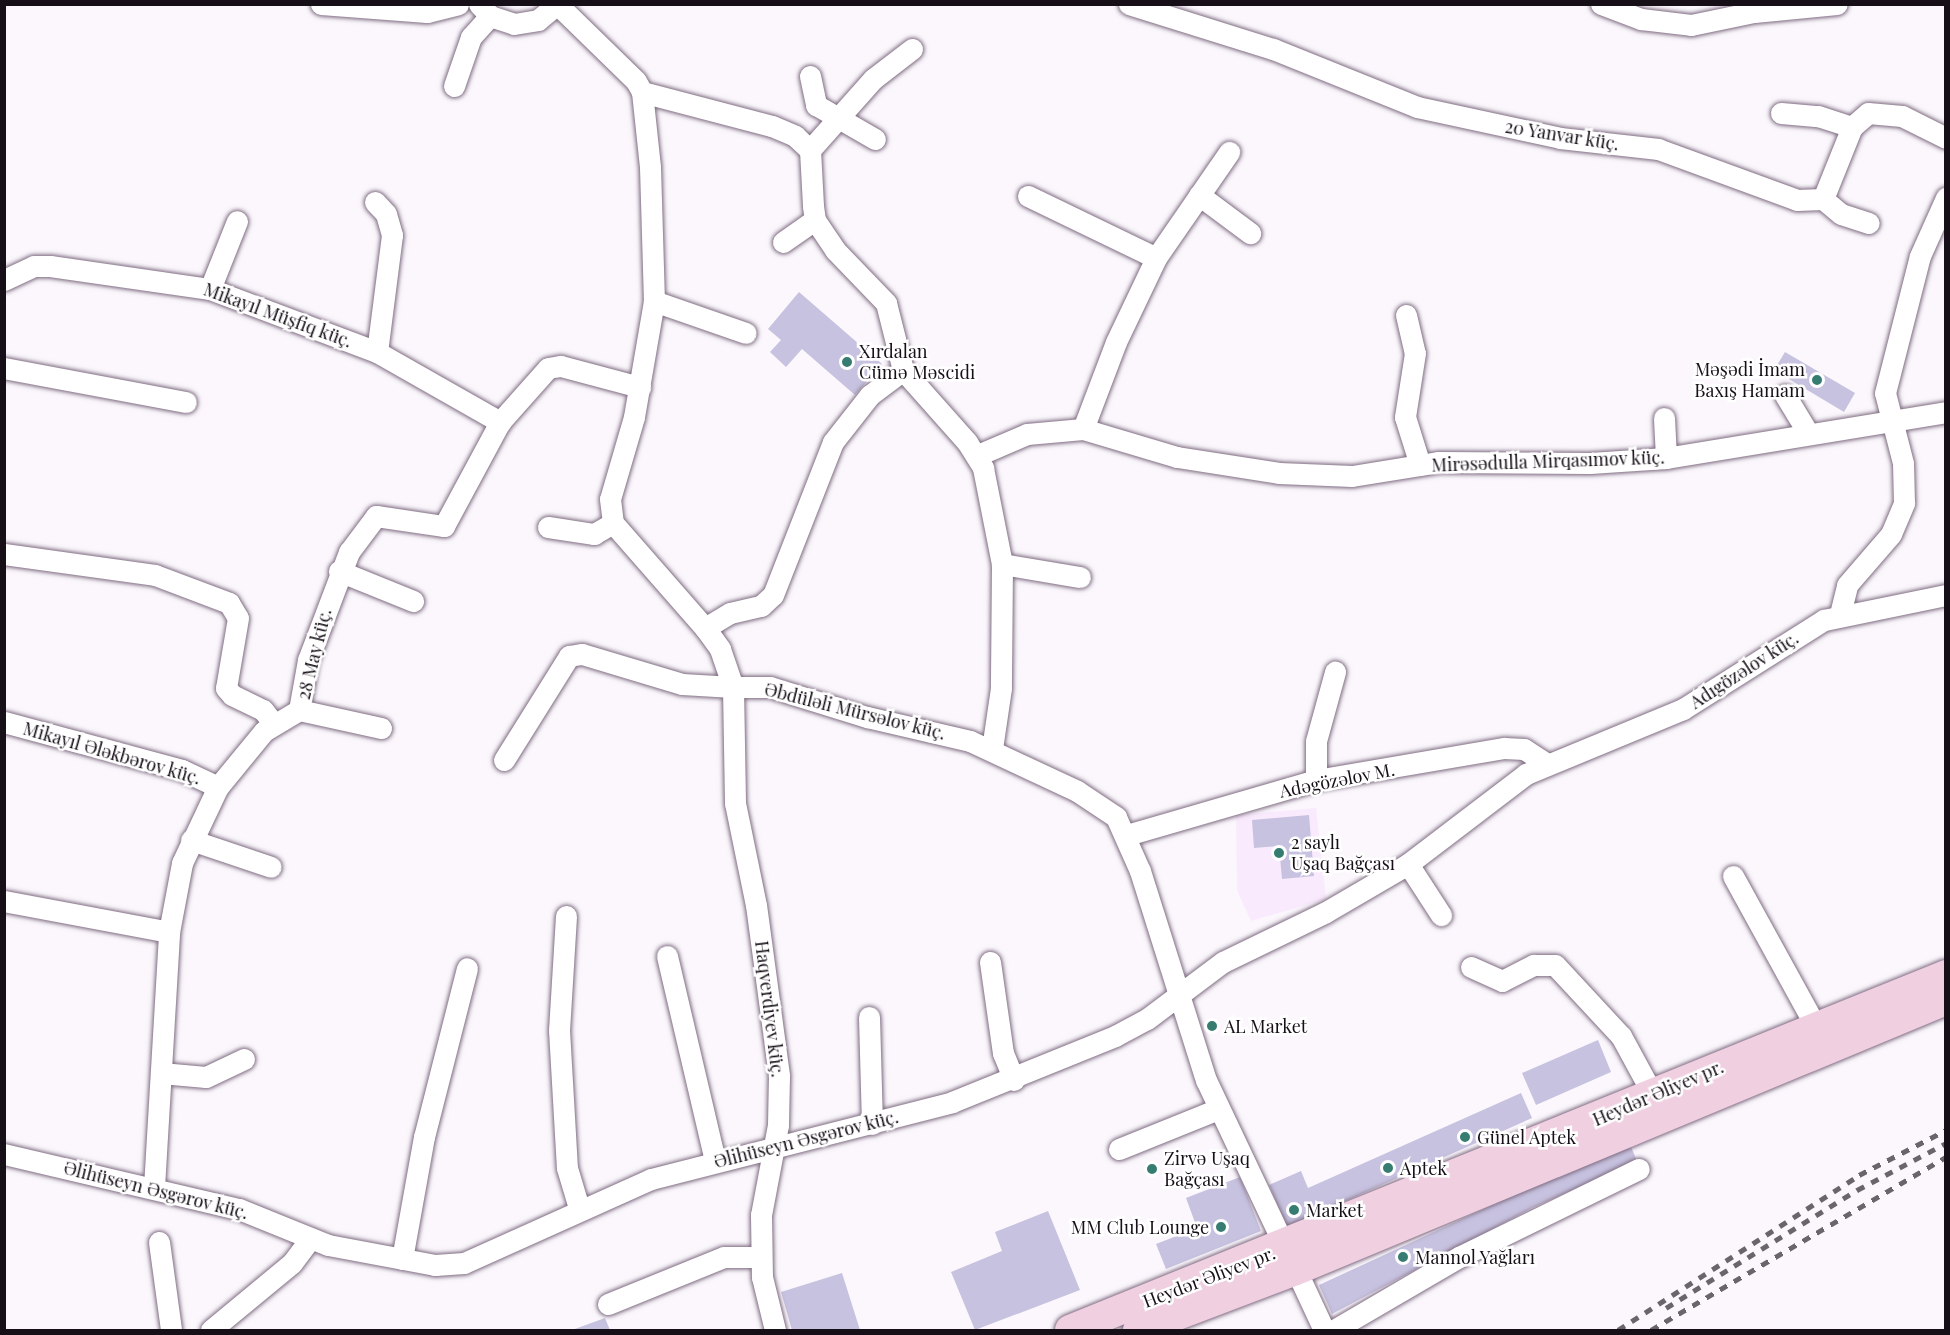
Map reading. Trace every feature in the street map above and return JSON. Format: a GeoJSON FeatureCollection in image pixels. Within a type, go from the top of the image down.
{"type":"FeatureCollection","features":[{"type":"Feature","properties":{"kind":"main road","name":"Heydər Əliyev pr."},"geometry":{"type":"LineString","coordinates":[[1138,1330],[1291,1258],[1653,1095],[1946,975]]}},
{"type":"Feature","properties":{"kind":"main road","name":"Heydər Əliyev pr."},"geometry":{"type":"LineString","coordinates":[[1070,1330],[1291,1258],[1946,1000]]}},
{"type":"Feature","properties":{"kind":"street"},"geometry":{"type":"LineString","coordinates":[[321,4],[427,12],[458,4]]}},
{"type":"Feature","properties":{"kind":"street"},"geometry":{"type":"LineString","coordinates":[[453,86],[471,37],[485,10],[526,24],[557,4],[619,61],[642,92],[653,205],[654,301],[640,387],[610,499],[613,523],[705,628],[720,649],[733,687]]}},
{"type":"Feature","properties":{"kind":"street","name":"20 Yanvar küç."},"geometry":{"type":"LineString","coordinates":[[1129,4],[1273,49],[1443,114],[1560,138],[1658,148],[1797,200],[1823,199]]}},
{"type":"Feature","properties":{"kind":"street"},"geometry":{"type":"LineString","coordinates":[[1601,4],[1641,19],[1691,25],[1753,8],[1837,4]]}},
{"type":"Feature","properties":{"kind":"street"},"geometry":{"type":"LineString","coordinates":[[912,49],[873,79],[836,117],[810,150],[815,220],[835,250],[886,303],[903,370],[978,455],[990,490],[1002,564],[1001,688],[992,749]]}},
{"type":"Feature","properties":{"kind":"street"},"geometry":{"type":"LineString","coordinates":[[810,76],[812,98],[836,117],[875,139]]}},
{"type":"Feature","properties":{"kind":"street"},"geometry":{"type":"LineString","coordinates":[[642,92],[772,126],[795,136],[810,150]]}},
{"type":"Feature","properties":{"kind":"street"},"geometry":{"type":"LineString","coordinates":[[1869,223],[1841,214],[1823,199],[1852,127],[1868,113],[1886,112],[1946,138]]}},
{"type":"Feature","properties":{"kind":"street"},"geometry":{"type":"LineString","coordinates":[[1781,113],[1818,116],[1852,127]]}},
{"type":"Feature","properties":{"kind":"street"},"geometry":{"type":"LineString","coordinates":[[1083,429],[1116,342],[1156,258],[1229,152]]}},
{"type":"Feature","properties":{"kind":"street"},"geometry":{"type":"LineString","coordinates":[[1199,195],[1250,233]]}},
{"type":"Feature","properties":{"kind":"street"},"geometry":{"type":"LineString","coordinates":[[1028,196],[1156,258]]}},
{"type":"Feature","properties":{"kind":"street"},"geometry":{"type":"LineString","coordinates":[[1840,614],[1847,585],[1891,534],[1904,503],[1903,463],[1889,420],[1885,393],[1894,350],[1920,256],[1946,198]]}},
{"type":"Feature","properties":{"kind":"street"},"geometry":{"type":"LineString","coordinates":[[375,202],[386,214],[392,235],[377,352]]}},
{"type":"Feature","properties":{"kind":"street"},"geometry":{"type":"LineString","coordinates":[[783,242],[815,220]]}},
{"type":"Feature","properties":{"kind":"street"},"geometry":{"type":"LineString","coordinates":[[210,289],[237,221]]}},
{"type":"Feature","properties":{"kind":"street","name":"Mikayıl Müşfiq küç."},"geometry":{"type":"LineString","coordinates":[[4,280],[34,266],[50,266],[210,289],[377,352],[500,422]]}},
{"type":"Feature","properties":{"kind":"street"},"geometry":{"type":"LineString","coordinates":[[654,301],[746,333]]}},
{"type":"Feature","properties":{"kind":"street"},"geometry":{"type":"LineString","coordinates":[[1406,315],[1415,353],[1405,417],[1420,465]]}},
{"type":"Feature","properties":{"kind":"street","name":"28 May küç."},"geometry":{"type":"LineString","coordinates":[[154,1187],[169,932],[175,893],[191,840],[218,787],[273,723],[299,710],[308,660],[339,571],[376,516],[444,526],[500,422],[548,368],[561,366],[640,387]]}},
{"type":"Feature","properties":{"kind":"street"},"geometry":{"type":"LineString","coordinates":[[4,368],[186,402]]}},
{"type":"Feature","properties":{"kind":"street"},"geometry":{"type":"LineString","coordinates":[[705,628],[730,613],[761,606],[773,595],[833,442],[870,395],[903,370]]}},
{"type":"Feature","properties":{"kind":"street"},"geometry":{"type":"LineString","coordinates":[[1785,395],[1808,433]]}},
{"type":"Feature","properties":{"kind":"street","name":"Mirəsədulla Mirqasımov küç."},"geometry":{"type":"LineString","coordinates":[[978,455],[1027,434],[1083,429],[1177,457],[1279,473],[1352,476],[1420,465],[1666,458],[1946,412]]}},
{"type":"Feature","properties":{"kind":"street"},"geometry":{"type":"LineString","coordinates":[[1664,418],[1666,458]]}},
{"type":"Feature","properties":{"kind":"street"},"geometry":{"type":"LineString","coordinates":[[548,527],[594,534],[613,523]]}},
{"type":"Feature","properties":{"kind":"street"},"geometry":{"type":"LineString","coordinates":[[4,554],[155,575],[229,603],[238,618],[226,688],[263,710],[273,723]]}},
{"type":"Feature","properties":{"kind":"street"},"geometry":{"type":"LineString","coordinates":[[1002,564],[1080,577]]}},
{"type":"Feature","properties":{"kind":"street"},"geometry":{"type":"LineString","coordinates":[[339,571],[413,601]]}},
{"type":"Feature","properties":{"kind":"street","name":"Adıgözəlov küç."},"geometry":{"type":"LineString","coordinates":[[1547,764],[1683,709],[1806,630],[1840,614],[1946,595]]}},
{"type":"Feature","properties":{"kind":"street","name":"Əbdüləli Mürsəlov küç."},"geometry":{"type":"LineString","coordinates":[[504,760],[569,656],[582,654],[682,684],[770,687],[992,749],[1103,806],[1127,835],[1177,997],[1218,1109],[1324,1330]]}},
{"type":"Feature","properties":{"kind":"street"},"geometry":{"type":"LineString","coordinates":[[1316,780],[1316,741],[1335,672]]}},
{"type":"Feature","properties":{"kind":"street","name":"Haqverdiyev küç."},"geometry":{"type":"LineString","coordinates":[[733,687],[735,803],[756,905],[779,1076],[774,1149],[762,1191],[761,1257],[776,1330]]}},
{"type":"Feature","properties":{"kind":"street"},"geometry":{"type":"LineString","coordinates":[[299,710],[381,728]]}},
{"type":"Feature","properties":{"kind":"street","name":"Mikayıl Ələkbərov küç."},"geometry":{"type":"LineString","coordinates":[[4,722],[182,770],[218,787]]}},
{"type":"Feature","properties":{"kind":"street","name":"Adəgözəlov M."},"geometry":{"type":"LineString","coordinates":[[1127,835],[1316,780],[1504,748],[1524,749],[1547,764]]}},
{"type":"Feature","properties":{"kind":"street","name":"Əlihüseyn Əsgərov küç."},"geometry":{"type":"LineString","coordinates":[[4,1154],[154,1187],[239,1209],[310,1239],[402,1259],[464,1263],[579,1208],[651,1179],[715,1161],[774,1149],[872,1124],[1014,1080],[1115,1036],[1177,997],[1223,962],[1326,912],[1408,864],[1500,791],[1547,764]]}},
{"type":"Feature","properties":{"kind":"street"},"geometry":{"type":"LineString","coordinates":[[191,840],[271,867]]}},
{"type":"Feature","properties":{"kind":"street"},"geometry":{"type":"LineString","coordinates":[[1408,864],[1441,915]]}},
{"type":"Feature","properties":{"kind":"street"},"geometry":{"type":"LineString","coordinates":[[1734,876],[1816,1027]]}},
{"type":"Feature","properties":{"kind":"street"},"geometry":{"type":"LineString","coordinates":[[4,901],[169,932]]}},
{"type":"Feature","properties":{"kind":"street"},"geometry":{"type":"LineString","coordinates":[[566,916],[559,1030],[567,1168],[579,1208]]}},
{"type":"Feature","properties":{"kind":"street"},"geometry":{"type":"LineString","coordinates":[[668,956],[715,1161]]}},
{"type":"Feature","properties":{"kind":"street"},"geometry":{"type":"LineString","coordinates":[[990,962],[1003,1053],[1014,1080]]}},
{"type":"Feature","properties":{"kind":"street"},"geometry":{"type":"LineString","coordinates":[[1471,967],[1502,981],[1534,965],[1555,965],[1621,1036],[1653,1095]]}},
{"type":"Feature","properties":{"kind":"street"},"geometry":{"type":"LineString","coordinates":[[402,1259],[424,1137],[467,968]]}},
{"type":"Feature","properties":{"kind":"street"},"geometry":{"type":"LineString","coordinates":[[869,1017],[872,1124]]}},
{"type":"Feature","properties":{"kind":"street"},"geometry":{"type":"LineString","coordinates":[[160,1073],[206,1077],[244,1059]]}},
{"type":"Feature","properties":{"kind":"street"},"geometry":{"type":"LineString","coordinates":[[1119,1149],[1218,1109]]}},
{"type":"Feature","properties":{"kind":"street"},"geometry":{"type":"LineString","coordinates":[[1334,1330],[1458,1257],[1639,1169]]}},
{"type":"Feature","properties":{"kind":"street"},"geometry":{"type":"LineString","coordinates":[[211,1330],[292,1263],[310,1239]]}},
{"type":"Feature","properties":{"kind":"street"},"geometry":{"type":"LineString","coordinates":[[159,1242],[171,1330]]}},
{"type":"Feature","properties":{"kind":"street"},"geometry":{"type":"LineString","coordinates":[[608,1304],[724,1257],[761,1257]]}},
{"type":"Feature","properties":{"kind":"shaded area","name":"2 saylı Uşaq Bağçası"},"geometry":{"type":"Polygon","coordinates":[[[1316,808],[1326,899],[1251,921],[1237,890],[1236,815],[1316,808]]]}},
{"type":"Feature","properties":{"kind":"building"},"geometry":{"type":"Polygon","coordinates":[[[799,292],[882,364],[855,395],[802,349],[786,367],[770,352],[781,340],[768,329],[799,292]]]}},
{"type":"Feature","properties":{"kind":"building"},"geometry":{"type":"Polygon","coordinates":[[[1785,352],[1855,393],[1844,412],[1774,370],[1785,352]]]}},
{"type":"Feature","properties":{"kind":"building"},"geometry":{"type":"Polygon","coordinates":[[[1309,815],[1314,876],[1282,879],[1279,846],[1254,848],[1252,820],[1309,815]]]}},
{"type":"Feature","properties":{"kind":"building"},"geometry":{"type":"Polygon","coordinates":[[[1598,1040],[1611,1072],[1536,1105],[1522,1073],[1598,1040]]]}},
{"type":"Feature","properties":{"kind":"building"},"geometry":{"type":"Polygon","coordinates":[[[1521,1093],[1532,1118],[1287,1227],[1269,1185],[1301,1171],[1308,1188],[1521,1093]]]}},
{"type":"Feature","properties":{"kind":"building"},"geometry":{"type":"Polygon","coordinates":[[[1629,1142],[1637,1161],[1532,1208],[1332,1314],[1319,1285],[1629,1142]]]}},
{"type":"Feature","properties":{"kind":"building"},"geometry":{"type":"Polygon","coordinates":[[[1240,1177],[1261,1231],[1166,1269],[1156,1244],[1197,1228],[1186,1198],[1240,1177]]]}},
{"type":"Feature","properties":{"kind":"building"},"geometry":{"type":"Polygon","coordinates":[[[1048,1211],[1080,1290],[975,1330],[951,1272],[1002,1251],[995,1232],[1048,1211]]]}},
{"type":"Feature","properties":{"kind":"building"},"geometry":{"type":"Polygon","coordinates":[[[842,1273],[860,1330],[792,1330],[781,1292],[842,1273]]]}},
{"type":"Feature","properties":{"kind":"building"},"geometry":{"type":"Polygon","coordinates":[[[605,1318],[610,1330],[572,1330],[605,1318]]]}},
{"type":"Feature","properties":{"kind":"railway"},"geometry":{"type":"LineString","coordinates":[[1618,1330],[1859,1175],[1946,1130]]}},
{"type":"Feature","properties":{"kind":"railway"},"geometry":{"type":"LineString","coordinates":[[1666,1308],[1857,1190],[1946,1143]]}},
{"type":"Feature","properties":{"kind":"railway"},"geometry":{"type":"LineString","coordinates":[[1651,1330],[1946,1157]]}},
{"type":"Feature","properties":{"kind":"place","name":"Xırdalan Cümə Məscidi"},"geometry":{"type":"Point","coordinates":[847,362]}},
{"type":"Feature","properties":{"kind":"place","name":"Məşədi İmam Baxış Hamam"},"geometry":{"type":"Point","coordinates":[1817,380]}},
{"type":"Feature","properties":{"kind":"place","name":"2 saylı Uşaq Bağçası"},"geometry":{"type":"Point","coordinates":[1279,853]}},
{"type":"Feature","properties":{"kind":"place","name":"AL Market"},"geometry":{"type":"Point","coordinates":[1212,1026]}},
{"type":"Feature","properties":{"kind":"place","name":"Günel Aptek"},"geometry":{"type":"Point","coordinates":[1465,1137]}},
{"type":"Feature","properties":{"kind":"place","name":"Aptek"},"geometry":{"type":"Point","coordinates":[1388,1168]}},
{"type":"Feature","properties":{"kind":"place","name":"Zirvə Uşaq Bağçası"},"geometry":{"type":"Point","coordinates":[1152,1169]}},
{"type":"Feature","properties":{"kind":"place","name":"Market"},"geometry":{"type":"Point","coordinates":[1294,1210]}},
{"type":"Feature","properties":{"kind":"place","name":"MM Club Lounge"},"geometry":{"type":"Point","coordinates":[1221,1227]}},
{"type":"Feature","properties":{"kind":"place","name":"Mannol Yağları"},"geometry":{"type":"Point","coordinates":[1403,1257]}}]}
